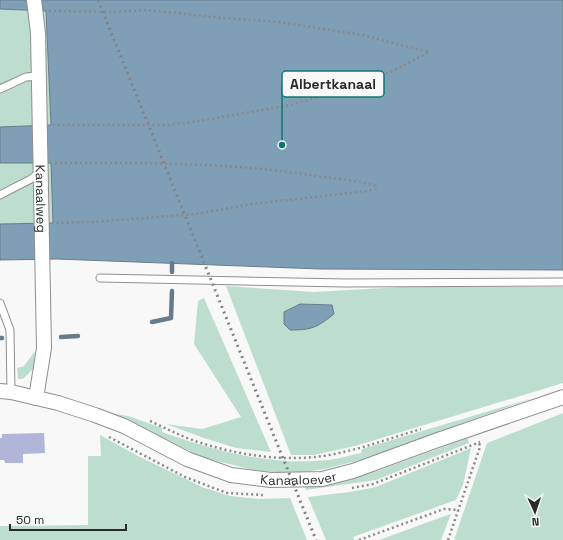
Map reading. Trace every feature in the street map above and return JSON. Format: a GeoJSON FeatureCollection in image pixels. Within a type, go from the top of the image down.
{"type":"FeatureCollection","features":[{"type":"Feature","properties":{"kind":"street","name":"Kanaalweg"},"geometry":{"type":"LineString","coordinates":[[34,0],[38,33],[38,76],[45,167],[43,293],[44,348],[36,398]]}},
{"type":"Feature","properties":{"kind":"street","name":"Kanaaloever"},"geometry":{"type":"LineString","coordinates":[[6,391],[95,415],[124,426],[187,459],[232,475],[271,480],[322,479],[353,471],[563,397]]}},
{"type":"Feature","properties":{"kind":"lane"},"geometry":{"type":"LineString","coordinates":[[0,89],[26,77],[38,76]]}},
{"type":"Feature","properties":{"kind":"lane"},"geometry":{"type":"LineString","coordinates":[[0,194],[31,179],[45,167]]}},
{"type":"Feature","properties":{"kind":"lane"},"geometry":{"type":"LineString","coordinates":[[100,278],[346,283],[563,282]]}},
{"type":"Feature","properties":{"kind":"lane"},"geometry":{"type":"LineString","coordinates":[[0,303],[10,330],[6,391]]}},
{"type":"Feature","properties":{"kind":"path"},"geometry":{"type":"LineString","coordinates":[[46,11],[114,12],[146,10],[280,22],[362,35],[429,52],[393,71],[326,95],[290,105],[199,122],[169,125],[51,125]]}},
{"type":"Feature","properties":{"kind":"path"},"geometry":{"type":"LineString","coordinates":[[45,167],[163,164],[235,167],[284,171],[376,186],[376,189],[367,191],[252,204],[196,214],[92,222],[53,223]]}},
{"type":"Feature","properties":{"kind":"path"},"geometry":{"type":"LineString","coordinates":[[146,420],[194,440],[232,451],[268,457],[289,458],[338,454],[428,427]]}},
{"type":"Feature","properties":{"kind":"path"},"geometry":{"type":"LineString","coordinates":[[448,540],[480,447],[476,428]]}},
{"type":"Feature","properties":{"kind":"path"},"geometry":{"type":"LineString","coordinates":[[107,436],[185,477],[227,493],[268,496]]}},
{"type":"Feature","properties":{"kind":"path"},"geometry":{"type":"LineString","coordinates":[[350,488],[373,484],[486,440]]}},
{"type":"Feature","properties":{"kind":"path"},"geometry":{"type":"LineString","coordinates":[[360,540],[444,509],[459,510]]}},
{"type":"Feature","properties":{"kind":"green space"},"geometry":{"type":"Polygon","coordinates":[[[0,9],[46,11],[51,125],[0,127],[0,9]]]}},
{"type":"Feature","properties":{"kind":"green space"},"geometry":{"type":"Polygon","coordinates":[[[0,163],[51,163],[53,223],[0,224],[0,163]]]}},
{"type":"Feature","properties":{"kind":"green space"},"geometry":{"type":"Polygon","coordinates":[[[226,286],[314,292],[402,287],[563,287],[563,383],[355,446],[314,455],[291,455],[226,286]]]}},
{"type":"Feature","properties":{"kind":"green space"},"geometry":{"type":"Polygon","coordinates":[[[204,298],[271,452],[236,448],[166,424],[202,429],[241,417],[194,344],[198,301],[204,298]]]}},
{"type":"Feature","properties":{"kind":"green space"},"geometry":{"type":"Polygon","coordinates":[[[35,351],[33,369],[23,379],[18,379],[17,368],[24,366],[35,351]]]}},
{"type":"Feature","properties":{"kind":"green space"},"geometry":{"type":"Polygon","coordinates":[[[533,398],[361,460],[325,469],[302,472],[254,470],[204,458],[111,413],[128,416],[162,428],[162,432],[223,451],[265,459],[307,461],[332,459],[361,453],[362,449],[533,398]]]}},
{"type":"Feature","properties":{"kind":"green space"},"geometry":{"type":"Polygon","coordinates":[[[563,413],[563,540],[454,540],[487,443],[563,413]]]}},
{"type":"Feature","properties":{"kind":"green space"},"geometry":{"type":"Polygon","coordinates":[[[100,435],[138,456],[202,487],[230,496],[259,499],[290,498],[307,540],[0,540],[0,526],[88,525],[88,456],[101,456],[100,435]]]}},
{"type":"Feature","properties":{"kind":"green space"},"geometry":{"type":"Polygon","coordinates":[[[468,438],[469,443],[376,480],[306,490],[304,486],[346,480],[380,470],[468,438]]]}},
{"type":"Feature","properties":{"kind":"green space"},"geometry":{"type":"Polygon","coordinates":[[[471,448],[463,485],[456,500],[353,537],[354,540],[326,540],[308,497],[376,487],[471,448]]]}},
{"type":"Feature","properties":{"kind":"green space"},"geometry":{"type":"Polygon","coordinates":[[[451,514],[441,540],[379,540],[442,517],[451,514]]]}},
{"type":"Feature","properties":{"kind":"water"},"geometry":{"type":"Polygon","coordinates":[[[0,0],[563,0],[563,270],[320,269],[57,259],[0,260],[0,224],[53,223],[51,163],[0,163],[0,127],[51,125],[46,11],[0,9],[0,0]]]}},
{"type":"Feature","properties":{"kind":"water"},"geometry":{"type":"Polygon","coordinates":[[[300,304],[332,305],[334,314],[323,322],[309,329],[290,330],[284,324],[284,312],[300,304]]]}},
{"type":"Feature","properties":{"kind":"building"},"geometry":{"type":"Polygon","coordinates":[[[44,433],[45,453],[23,454],[23,463],[5,463],[4,460],[0,460],[0,438],[2,438],[2,434],[44,433]]]}},
{"type":"Feature","properties":{"kind":"waterway"},"geometry":{"type":"LineString","coordinates":[[172,263],[172,272]]}},
{"type":"Feature","properties":{"kind":"waterway"},"geometry":{"type":"LineString","coordinates":[[152,322],[171,318],[172,291]]}},
{"type":"Feature","properties":{"kind":"waterway"},"geometry":{"type":"LineString","coordinates":[[61,337],[78,336]]}},
{"type":"Feature","properties":{"kind":"railway"},"geometry":{"type":"LineString","coordinates":[[98,0],[316,540]]}},
{"type":"Feature","properties":{"kind":"place","name":"Albertkanaal"},"geometry":{"type":"Point","coordinates":[282,145]}}]}
